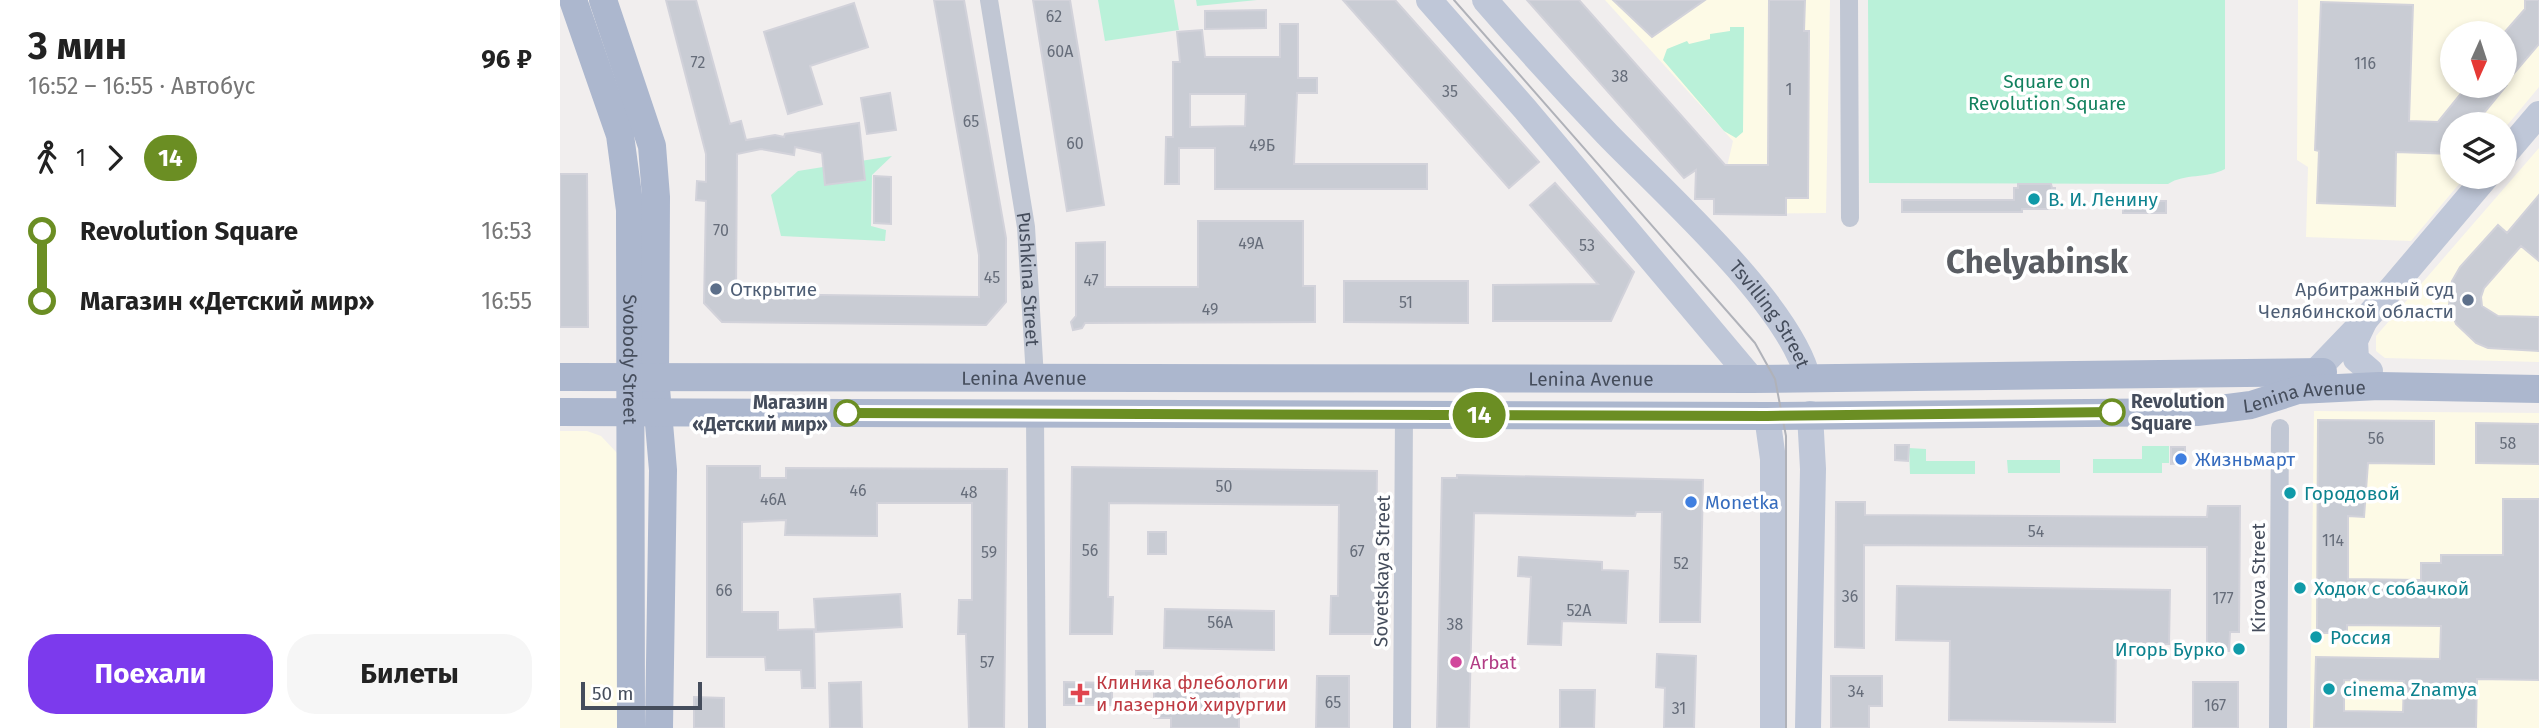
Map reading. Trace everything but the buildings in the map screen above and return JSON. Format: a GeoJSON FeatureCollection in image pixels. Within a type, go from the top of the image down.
{"type":"FeatureCollection","features":[{"type":"Feature","properties":{"kind":"main road","name":"Svobody Street"},"geometry":{"type":"LineString","coordinates":[[573,0],[620,135],[630,210],[642,377],[659,412],[663,470],[659,728]]}},
{"type":"Feature","properties":{"kind":"main road","name":"Svobody Street"},"geometry":{"type":"LineString","coordinates":[[603,0],[652,146],[656,197],[642,377],[631,413],[631,728]]}},
{"type":"Feature","properties":{"kind":"main road"},"geometry":{"type":"LineString","coordinates":[[1429,0],[1525,108],[1752,379],[1767,416],[1773,459],[1773,728]]}},
{"type":"Feature","properties":{"kind":"main road","name":"Tsvilling Street"},"geometry":{"type":"LineString","coordinates":[[1485,0],[1547,71],[1665,191],[1743,278],[1788,332],[1802,356],[1808,379],[1813,478],[1808,728]]}},
{"type":"Feature","properties":{"kind":"main road"},"geometry":{"type":"LineString","coordinates":[[2517,140],[2539,114]]}},
{"type":"Feature","properties":{"kind":"main road"},"geometry":{"type":"LineString","coordinates":[[2306,381],[2365,320],[2476,189]]}},
{"type":"Feature","properties":{"kind":"main road"},"geometry":{"type":"LineString","coordinates":[[2365,320],[2355,341],[2357,359],[2370,371]]}},
{"type":"Feature","properties":{"kind":"main road","name":"Lenina Avenue"},"geometry":{"type":"LineString","coordinates":[[560,412],[1767,416],[2197,412],[2251,405],[2306,381],[2370,371],[2539,374]]}},
{"type":"Feature","properties":{"kind":"main road","name":"Lenina Avenue"},"geometry":{"type":"LineString","coordinates":[[560,377],[2306,381],[2379,386],[2539,389]]}},
{"type":"Feature","properties":{"kind":"main road","name":"Pushkina Street"},"geometry":{"type":"LineString","coordinates":[[1035,378],[1035,414]]}},
{"type":"Feature","properties":{"kind":"street","name":"Pushkina Street"},"geometry":{"type":"LineString","coordinates":[[989,0],[1026,227],[1035,378]]}},
{"type":"Feature","properties":{"kind":"street"},"geometry":{"type":"LineString","coordinates":[[1849,0],[1850,218]]}},
{"type":"Feature","properties":{"kind":"street","name":"Pushkina Street"},"geometry":{"type":"LineString","coordinates":[[1035,414],[1037,728]]}},
{"type":"Feature","properties":{"kind":"street","name":"Sovetskaya Street"},"geometry":{"type":"LineString","coordinates":[[1402,728],[1404,415]]}},
{"type":"Feature","properties":{"kind":"street","name":"Kirova Street"},"geometry":{"type":"LineString","coordinates":[[2278,728],[2280,428]]}},
{"type":"Feature","properties":{"kind":"shaded area"},"geometry":{"type":"Polygon","coordinates":[[[1605,0],[1830,0],[1826,213],[1716,214],[1733,141],[1605,0]]]}},
{"type":"Feature","properties":{"kind":"shaded area"},"geometry":{"type":"Polygon","coordinates":[[[2298,0],[2539,0],[2539,87],[2517,113],[2440,112],[2440,189],[2455,189],[2411,241],[2306,237],[2308,167],[2297,160],[2298,0]]]}},
{"type":"Feature","properties":{"kind":"shaded area"},"geometry":{"type":"Polygon","coordinates":[[[2539,148],[2539,362],[2385,358],[2376,351],[2376,336],[2503,189],[2517,189],[2517,173],[2539,148]]]}},
{"type":"Feature","properties":{"kind":"shaded area"},"geometry":{"type":"Polygon","coordinates":[[[2314,411],[2539,413],[2539,728],[2310,728],[2314,411]]]}},
{"type":"Feature","properties":{"kind":"shaded area"},"geometry":{"type":"Polygon","coordinates":[[[560,431],[587,431],[601,436],[617,453],[620,728],[560,728],[560,431]]]}},
{"type":"Feature","properties":{"kind":"green space"},"geometry":{"type":"Polygon","coordinates":[[[1098,0],[1174,0],[1179,30],[1105,41],[1098,0]]]}},
{"type":"Feature","properties":{"kind":"green space"},"geometry":{"type":"Polygon","coordinates":[[[1196,0],[1257,0],[1197,6],[1196,0]]]}},
{"type":"Feature","properties":{"kind":"green space","name":"Square on Revolution Square"},"geometry":{"type":"Polygon","coordinates":[[[1868,0],[2225,0],[2225,169],[2181,178],[2168,184],[1869,183],[1868,0]]]}},
{"type":"Feature","properties":{"kind":"green space"},"geometry":{"type":"Polygon","coordinates":[[[1730,27],[1744,27],[1743,132],[1736,138],[1724,131],[1663,60],[1667,49],[1687,41],[1689,44],[1710,39],[1710,34],[1730,31],[1730,27]]]}},
{"type":"Feature","properties":{"kind":"green space"},"geometry":{"type":"Polygon","coordinates":[[[892,156],[872,175],[871,226],[886,230],[885,241],[781,236],[771,195],[798,171],[892,156]]]}},
{"type":"Feature","properties":{"kind":"green space"},"geometry":{"type":"Polygon","coordinates":[[[2142,446],[2169,446],[2169,463],[2162,463],[2162,473],[2093,473],[2093,459],[2142,459],[2142,446]]]}},
{"type":"Feature","properties":{"kind":"green space"},"geometry":{"type":"Polygon","coordinates":[[[1909,448],[1926,449],[1926,461],[1975,461],[1975,474],[1910,474],[1909,448]]]}},
{"type":"Feature","properties":{"kind":"green space"},"geometry":{"type":"Polygon","coordinates":[[[2007,460],[2060,460],[2060,473],[2008,473],[2007,460]]]}},
{"type":"Feature","properties":{"kind":"tram line"},"geometry":{"type":"LineString","coordinates":[[1454,0],[1755,343],[1775,379],[1786,436],[1786,728]]}},
{"type":"Feature","properties":{"kind":"bus line","name":"14"},"geometry":{"type":"LineString","coordinates":[[847,413],[1767,416],[2112,412]]}},
{"type":"Feature","properties":{"kind":"place","name":"В. И. Ленину"},"geometry":{"type":"Point","coordinates":[2034,199]}},
{"type":"Feature","properties":{"kind":"place","name":"Открытие"},"geometry":{"type":"Point","coordinates":[716,289]}},
{"type":"Feature","properties":{"kind":"place","name":"Арбитражный суд Челябинской области"},"geometry":{"type":"Point","coordinates":[2468,300]}},
{"type":"Feature","properties":{"kind":"place","name":"Revolution Square"},"geometry":{"type":"Point","coordinates":[2112,412]}},
{"type":"Feature","properties":{"kind":"place","name":"Магазин «Детский мир»"},"geometry":{"type":"Point","coordinates":[847,413]}},
{"type":"Feature","properties":{"kind":"place","name":"Жизньмарт"},"geometry":{"type":"Point","coordinates":[2181,459]}},
{"type":"Feature","properties":{"kind":"place","name":"Городовой"},"geometry":{"type":"Point","coordinates":[2290,493]}},
{"type":"Feature","properties":{"kind":"place","name":"Monetka"},"geometry":{"type":"Point","coordinates":[1691,502]}},
{"type":"Feature","properties":{"kind":"place","name":"Ходок с собачкой"},"geometry":{"type":"Point","coordinates":[2300,588]}},
{"type":"Feature","properties":{"kind":"place","name":"Россия"},"geometry":{"type":"Point","coordinates":[2316,637]}},
{"type":"Feature","properties":{"kind":"place","name":"Игорь Бурко"},"geometry":{"type":"Point","coordinates":[2239,649]}},
{"type":"Feature","properties":{"kind":"place","name":"Arbat"},"geometry":{"type":"Point","coordinates":[1456,662]}},
{"type":"Feature","properties":{"kind":"place","name":"cinema Znamya"},"geometry":{"type":"Point","coordinates":[2329,689]}},
{"type":"Feature","properties":{"kind":"place","name":"Клиника флебологии и лазерной хирургии"},"geometry":{"type":"Point","coordinates":[1080,693]}},
{"type":"Feature","properties":{"kind":"district","name":"Chelyabinsk"},"geometry":{"type":"Point","coordinates":[2037,262]}}]}
